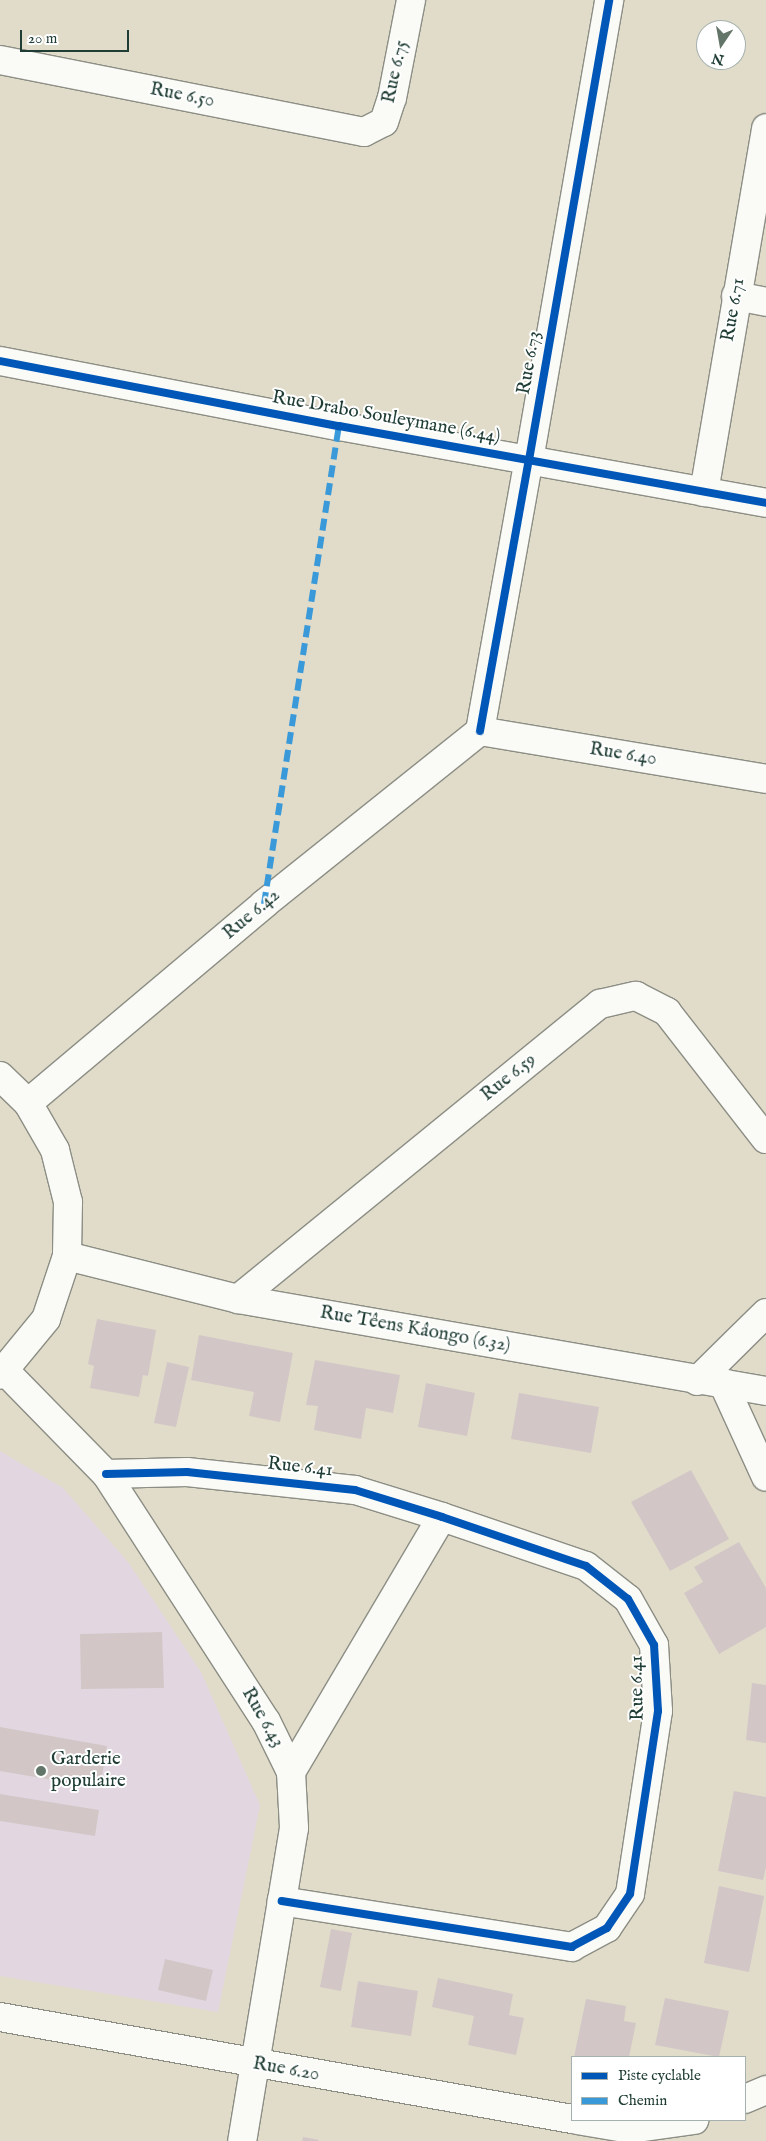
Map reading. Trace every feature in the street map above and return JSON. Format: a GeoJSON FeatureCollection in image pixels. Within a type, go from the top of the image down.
{"type":"FeatureCollection","features":[{"type":"Feature","properties":{"kind":"street","name":"Rue 6.75"},"geometry":{"type":"LineString","coordinates":[[364,132],[384,122],[392,98],[410,0]]}},
{"type":"Feature","properties":{"kind":"street","name":"Rue 6.73"},"geometry":{"type":"LineString","coordinates":[[480,731],[609,0]]}},
{"type":"Feature","properties":{"kind":"street","name":"Rue 6.50"},"geometry":{"type":"LineString","coordinates":[[0,60],[364,132]]}},
{"type":"Feature","properties":{"kind":"street","name":"Rue 6.71"},"geometry":{"type":"LineString","coordinates":[[704,492],[766,128]]}},
{"type":"Feature","properties":{"kind":"street"},"geometry":{"type":"LineString","coordinates":[[736,296],[766,302]]}},
{"type":"Feature","properties":{"kind":"street","name":"Rue Drabo Souleymane (6.44)"},"geometry":{"type":"LineString","coordinates":[[0,361],[339,426],[766,503]]}},
{"type":"Feature","properties":{"kind":"street","name":"Rue 6.40"},"geometry":{"type":"LineString","coordinates":[[480,731],[766,778]]}},
{"type":"Feature","properties":{"kind":"street","name":"Rue 6.42"},"geometry":{"type":"LineString","coordinates":[[28,1103],[264,904],[480,731]]}},
{"type":"Feature","properties":{"kind":"street","name":"Rue 6.59"},"geometry":{"type":"LineString","coordinates":[[238,1299],[600,1004],[636,996],[667,1012],[766,1139]]}},
{"type":"Feature","properties":{"kind":"street"},"geometry":{"type":"LineString","coordinates":[[0,1076],[28,1103],[55,1150],[68,1202],[67,1256],[46,1319],[3,1373]]}},
{"type":"Feature","properties":{"kind":"street","name":"Rue Têens Kâongo (6.32)"},"geometry":{"type":"LineString","coordinates":[[67,1256],[238,1299],[766,1391]]}},
{"type":"Feature","properties":{"kind":"street"},"geometry":{"type":"LineString","coordinates":[[766,1313],[710,1382],[766,1477]]}},
{"type":"Feature","properties":{"kind":"street","name":"Rue 6.43"},"geometry":{"type":"LineString","coordinates":[[3,1373],[106,1474],[266,1721],[291,1772],[294,1828],[242,2141]]}},
{"type":"Feature","properties":{"kind":"street","name":"Rue 6.41"},"geometry":{"type":"LineString","coordinates":[[106,1474],[186,1472],[354,1490],[442,1517],[586,1566],[628,1599],[654,1645],[658,1711],[630,1894],[607,1928],[572,1947],[282,1901]]}},
{"type":"Feature","properties":{"kind":"street"},"geometry":{"type":"LineString","coordinates":[[291,1772],[442,1517]]}},
{"type":"Feature","properties":{"kind":"street","name":"Rue 6.20"},"geometry":{"type":"LineString","coordinates":[[0,2018],[571,2119]]}},
{"type":"Feature","properties":{"kind":"street"},"geometry":{"type":"LineString","coordinates":[[583,2121],[630,2129],[687,2121]]}},
{"type":"Feature","properties":{"kind":"shaded area"},"geometry":{"type":"Polygon","coordinates":[[[0,1451],[63,1488],[128,1562],[201,1672],[260,1805],[218,2012],[0,1976],[0,1451]]]}},
{"type":"Feature","properties":{"kind":"building"},"geometry":{"type":"Polygon","coordinates":[[[97,1319],[156,1330],[148,1376],[143,1375],[139,1397],[90,1388],[94,1366],[88,1364],[97,1319]]]}},
{"type":"Feature","properties":{"kind":"building"},"geometry":{"type":"Polygon","coordinates":[[[199,1335],[293,1353],[280,1422],[249,1416],[254,1392],[191,1380],[199,1335]]]}},
{"type":"Feature","properties":{"kind":"building"},"geometry":{"type":"Polygon","coordinates":[[[315,1360],[400,1375],[393,1413],[366,1408],[361,1439],[314,1430],[318,1406],[306,1405],[315,1360]]]}},
{"type":"Feature","properties":{"kind":"building"},"geometry":{"type":"Polygon","coordinates":[[[167,1362],[189,1367],[176,1427],[154,1423],[167,1362]]]}},
{"type":"Feature","properties":{"kind":"building"},"geometry":{"type":"Polygon","coordinates":[[[426,1383],[475,1393],[467,1436],[418,1427],[426,1383]]]}},
{"type":"Feature","properties":{"kind":"building"},"geometry":{"type":"Polygon","coordinates":[[[519,1393],[599,1407],[591,1453],[511,1439],[519,1393]]]}},
{"type":"Feature","properties":{"kind":"building"},"geometry":{"type":"Polygon","coordinates":[[[691,1470],[729,1539],[670,1571],[631,1502],[691,1470]]]}},
{"type":"Feature","properties":{"kind":"building"},"geometry":{"type":"Polygon","coordinates":[[[739,1542],[766,1588],[766,1627],[719,1654],[684,1593],[703,1582],[694,1567],[739,1542]]]}},
{"type":"Feature","properties":{"kind":"building"},"geometry":{"type":"Polygon","coordinates":[[[162,1632],[164,1688],[81,1689],[80,1634],[162,1632]]]}},
{"type":"Feature","properties":{"kind":"building"},"geometry":{"type":"Polygon","coordinates":[[[752,1683],[766,1685],[766,1743],[746,1740],[752,1683]]]}},
{"type":"Feature","properties":{"kind":"building"},"geometry":{"type":"Polygon","coordinates":[[[0,1727],[107,1746],[100,1788],[0,1771],[0,1727]]]}},
{"type":"Feature","properties":{"kind":"building"},"geometry":{"type":"Polygon","coordinates":[[[734,1791],[766,1797],[766,1867],[763,1880],[718,1871],[734,1791]]]}},
{"type":"Feature","properties":{"kind":"building"},"geometry":{"type":"Polygon","coordinates":[[[0,1794],[99,1810],[95,1836],[0,1821],[0,1794]]]}},
{"type":"Feature","properties":{"kind":"building"},"geometry":{"type":"Polygon","coordinates":[[[719,1886],[764,1896],[749,1972],[704,1963],[719,1886]]]}},
{"type":"Feature","properties":{"kind":"building"},"geometry":{"type":"Polygon","coordinates":[[[331,1929],[352,1933],[341,1991],[320,1987],[331,1929]]]}},
{"type":"Feature","properties":{"kind":"building"},"geometry":{"type":"Polygon","coordinates":[[[165,1959],[213,1970],[206,2001],[158,1990],[165,1959]]]}},
{"type":"Feature","properties":{"kind":"building"},"geometry":{"type":"Polygon","coordinates":[[[438,1978],[513,1994],[509,2015],[524,2018],[516,2055],[468,2045],[474,2016],[432,2007],[438,1978]]]}},
{"type":"Feature","properties":{"kind":"building"},"geometry":{"type":"Polygon","coordinates":[[[358,1981],[418,1991],[411,2036],[351,2027],[358,1981]]]}},
{"type":"Feature","properties":{"kind":"building"},"geometry":{"type":"Polygon","coordinates":[[[665,1998],[729,2011],[719,2056],[655,2045],[665,1998]]]}},
{"type":"Feature","properties":{"kind":"building"},"geometry":{"type":"Polygon","coordinates":[[[586,1999],[626,2006],[624,2021],[636,2023],[629,2056],[574,2056],[586,1999]]]}},
{"type":"Feature","properties":{"kind":"building"},"geometry":{"type":"Polygon","coordinates":[[[303,2137],[319,2140],[302,2141],[303,2137]]]}},
{"type":"Feature","properties":{"kind":"marked path"},"geometry":{"type":"LineString","coordinates":[[264,904],[339,426]]}},
{"type":"Feature","properties":{"kind":"cycle path"},"geometry":{"type":"LineString","coordinates":[[480,731],[609,0]]}},
{"type":"Feature","properties":{"kind":"cycle path"},"geometry":{"type":"LineString","coordinates":[[0,361],[339,426],[766,503]]}},
{"type":"Feature","properties":{"kind":"cycle path"},"geometry":{"type":"LineString","coordinates":[[106,1474],[187,1472],[355,1490],[442,1517],[586,1566],[628,1599],[654,1645],[658,1711],[630,1894],[607,1928],[572,1947],[282,1901]]}},
{"type":"Feature","properties":{"kind":"place","name":"Garderie populaire"},"geometry":{"type":"Point","coordinates":[41,1771]}}]}
